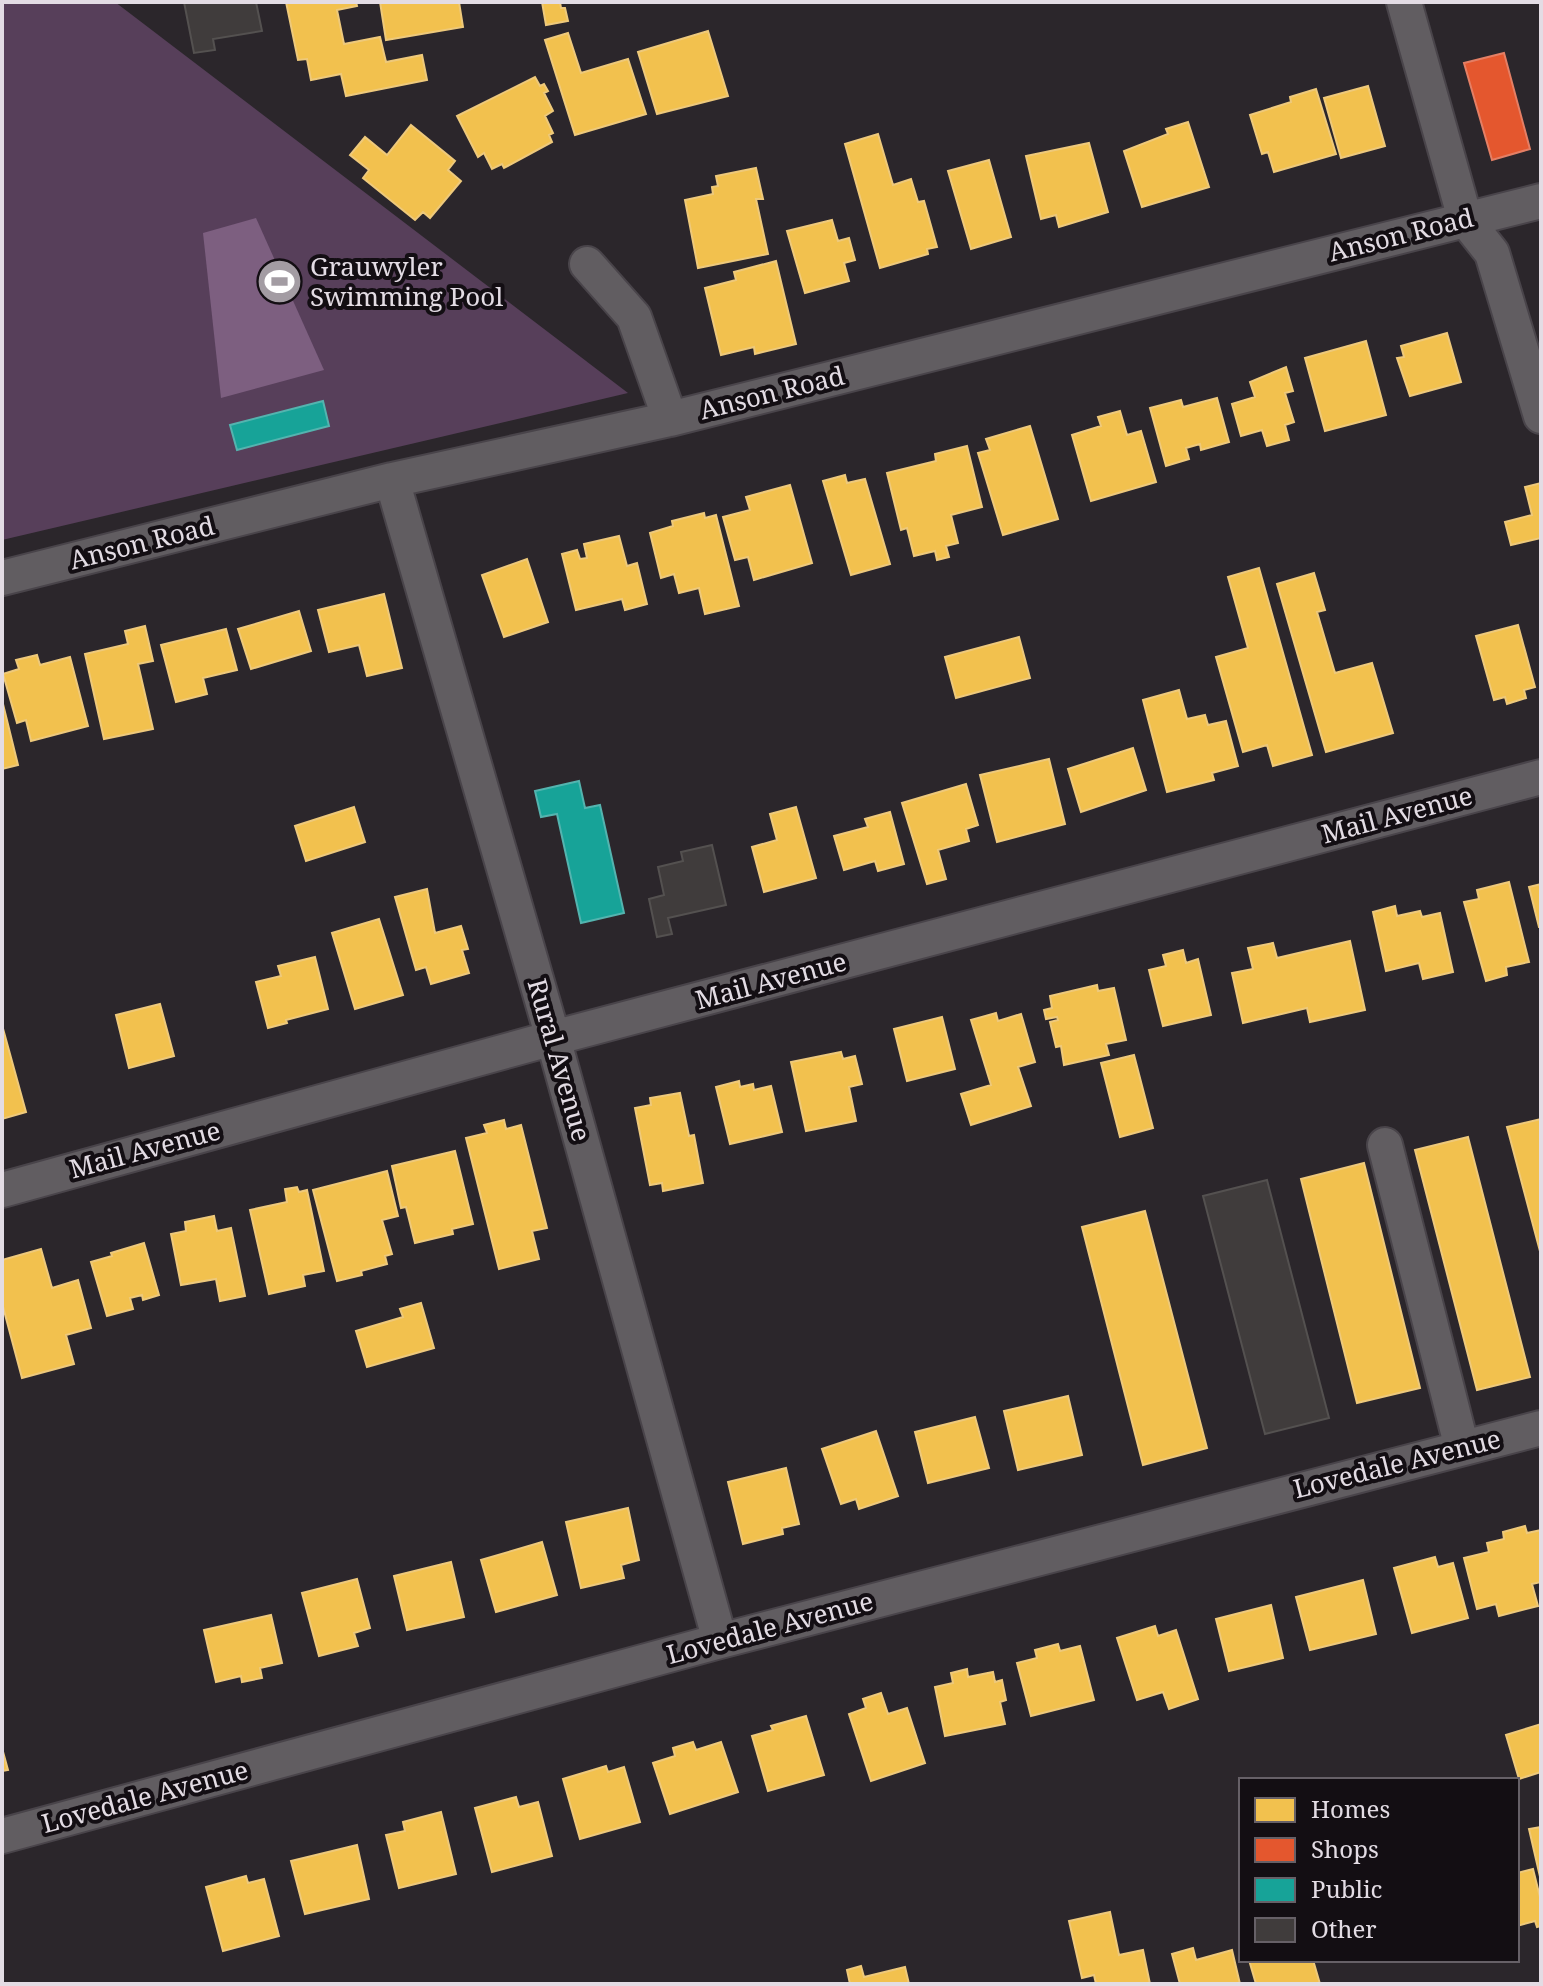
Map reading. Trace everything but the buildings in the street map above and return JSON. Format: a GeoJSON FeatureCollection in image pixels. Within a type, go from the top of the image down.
{"type":"FeatureCollection","features":[{"type":"Feature","properties":{"kind":"street"},"geometry":{"type":"LineString","coordinates":[[1404,2],[1465,219],[1492,253],[1541,416]]}},
{"type":"Feature","properties":{"kind":"street","name":"Anson Road"},"geometry":{"type":"LineString","coordinates":[[2,578],[392,480],[670,419],[1541,201]]}},
{"type":"Feature","properties":{"kind":"street"},"geometry":{"type":"LineString","coordinates":[[587,264],[634,317],[670,419]]}},
{"type":"Feature","properties":{"kind":"street","name":"Rural Avenue"},"geometry":{"type":"LineString","coordinates":[[392,480],[553,1038],[720,1641]]}},
{"type":"Feature","properties":{"kind":"street","name":"Mail Avenue"},"geometry":{"type":"LineString","coordinates":[[2,1190],[553,1038],[1541,777]]}},
{"type":"Feature","properties":{"kind":"street"},"geometry":{"type":"LineString","coordinates":[[1385,1145],[1462,1448]]}},
{"type":"Feature","properties":{"kind":"street","name":"Lovedale Avenue"},"geometry":{"type":"LineString","coordinates":[[2,1836],[720,1641],[1541,1428]]}},
{"type":"Feature","properties":{"kind":"shaded area"},"geometry":{"type":"Polygon","coordinates":[[[2,2],[115,2],[628,393],[2,540],[2,2]]]}},
{"type":"Feature","properties":{"kind":"shaded area"},"geometry":{"type":"Polygon","coordinates":[[[256,218],[324,370],[221,398],[203,233],[256,218]]]}},
{"type":"Feature","properties":{"kind":"place","name":"Grauwyler Swimming Pool"},"geometry":{"type":"Point","coordinates":[279,282]}}]}
